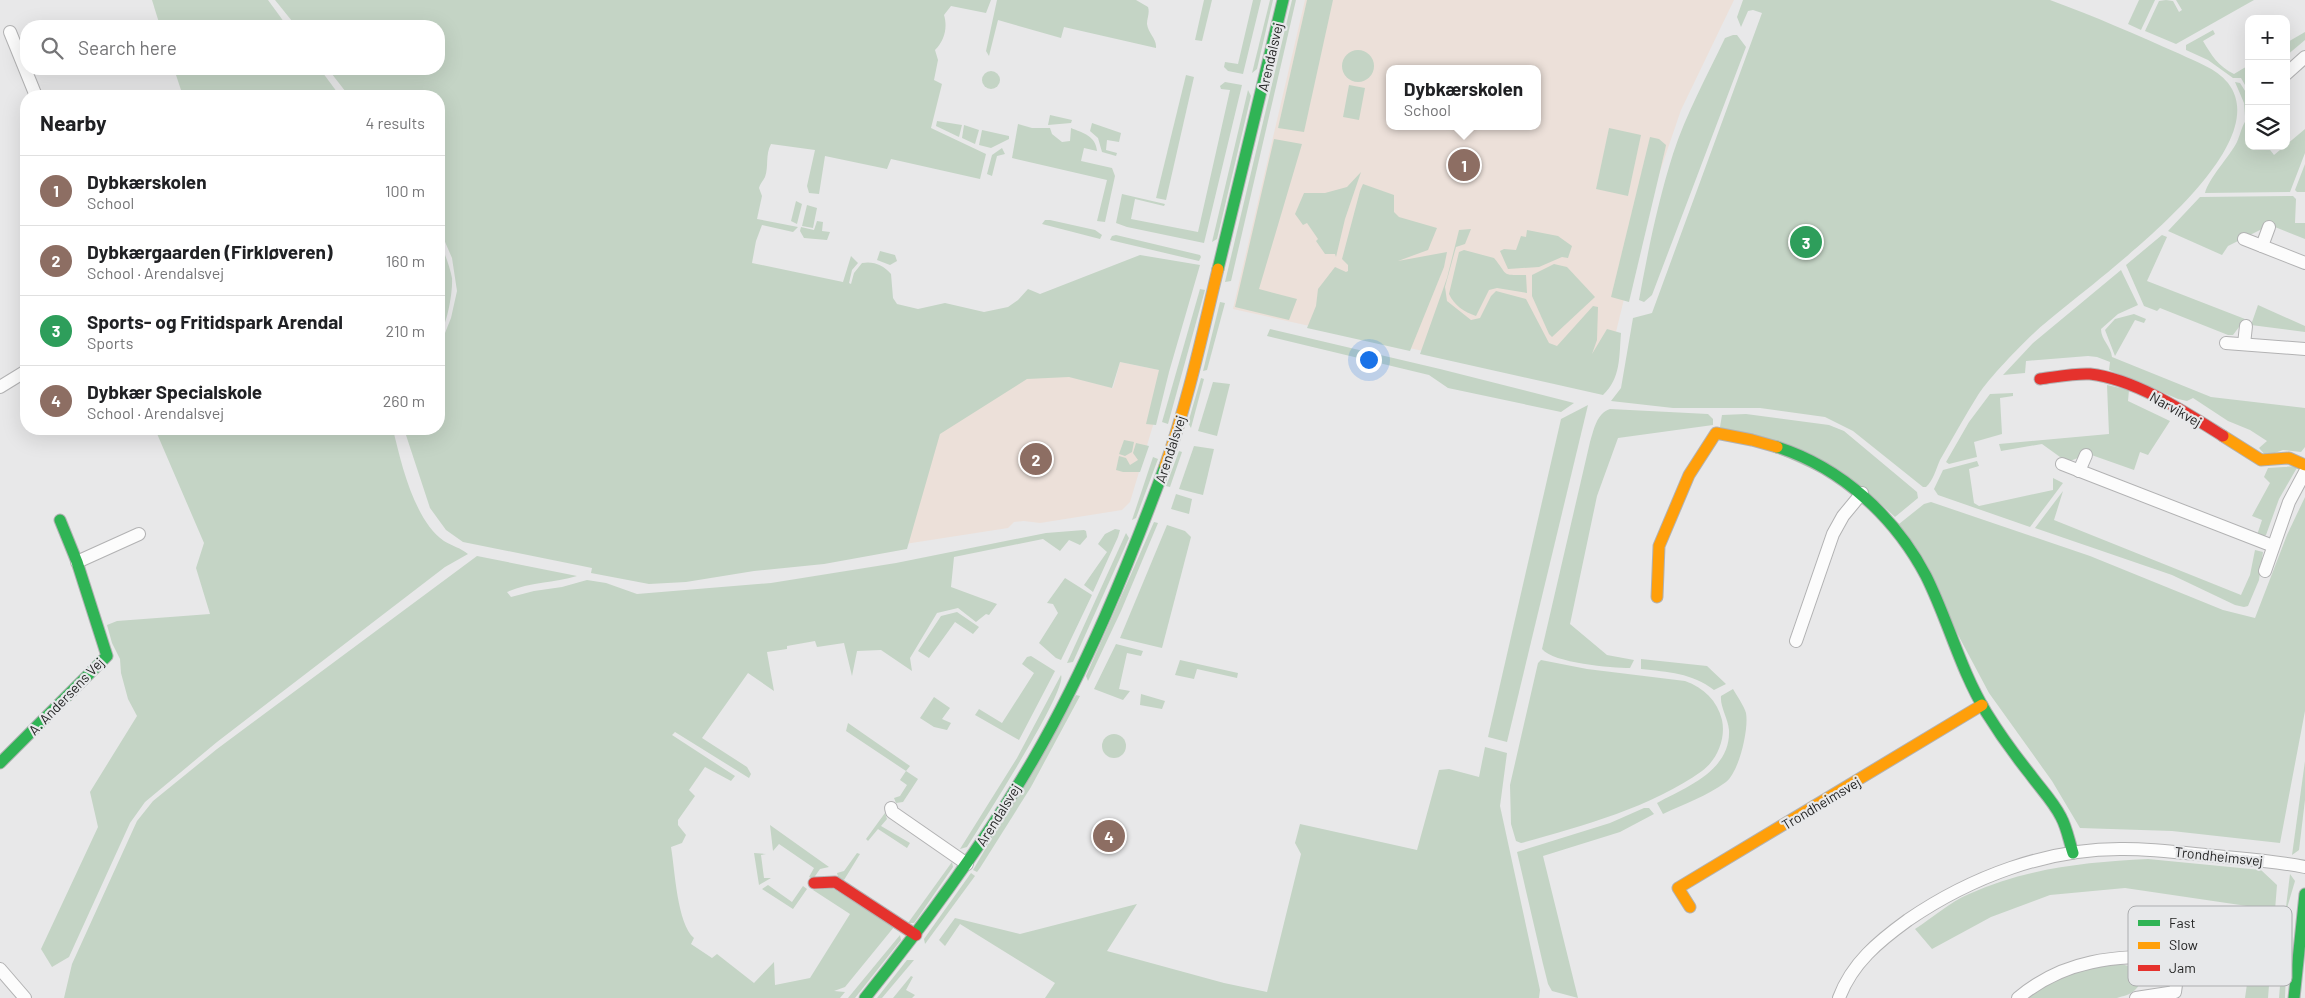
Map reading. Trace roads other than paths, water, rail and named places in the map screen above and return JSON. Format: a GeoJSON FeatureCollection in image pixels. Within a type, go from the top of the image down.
{"type":"FeatureCollection","features":[{"type":"Feature","properties":{"kind":"street","name":"Arendalsvej"},"geometry":{"type":"LineString","coordinates":[[865,998],[916,935],[967,864],[1032,760],[1073,685],[1149,511],[1175,438],[1194,370],[1283,0]]}},
{"type":"Feature","properties":{"kind":"street"},"geometry":{"type":"LineString","coordinates":[[10,32],[20,57]]}},
{"type":"Feature","properties":{"kind":"street"},"geometry":{"type":"LineString","coordinates":[[2290,71],[2305,58]]}},
{"type":"Feature","properties":{"kind":"street"},"geometry":{"type":"LineString","coordinates":[[27,75],[34,90]]}},
{"type":"Feature","properties":{"kind":"street"},"geometry":{"type":"LineString","coordinates":[[2262,246],[2269,227]]}},
{"type":"Feature","properties":{"kind":"street"},"geometry":{"type":"LineString","coordinates":[[2244,239],[2305,263]]}},
{"type":"Feature","properties":{"kind":"street"},"geometry":{"type":"LineString","coordinates":[[2244,344],[2246,326]]}},
{"type":"Feature","properties":{"kind":"street"},"geometry":{"type":"LineString","coordinates":[[2226,342],[2305,349]]}},
{"type":"Feature","properties":{"kind":"street","name":"Narvikvej"},"geometry":{"type":"LineString","coordinates":[[2040,379],[2089,374],[2115,380],[2170,403],[2261,460],[2288,458],[2305,465]]}},
{"type":"Feature","properties":{"kind":"street"},"geometry":{"type":"LineString","coordinates":[[0,387],[20,375]]}},
{"type":"Feature","properties":{"kind":"street"},"geometry":{"type":"LineString","coordinates":[[1657,597],[1659,546],[1689,475],[1716,434],[1758,441],[1797,454],[1827,469],[1862,493],[1892,525],[1912,552],[1926,577],[1959,659],[1982,706],[2009,747],[2052,803],[2064,823],[2073,853]]}},
{"type":"Feature","properties":{"kind":"street"},"geometry":{"type":"LineString","coordinates":[[2079,471],[2086,455]]}},
{"type":"Feature","properties":{"kind":"street"},"geometry":{"type":"LineString","coordinates":[[2062,464],[2273,546]]}},
{"type":"Feature","properties":{"kind":"street"},"geometry":{"type":"LineString","coordinates":[[2265,570],[2289,502],[2305,472]]}},
{"type":"Feature","properties":{"kind":"street"},"geometry":{"type":"LineString","coordinates":[[1796,641],[1833,534],[1843,516],[1862,493]]}},
{"type":"Feature","properties":{"kind":"street","name":"A. Andersens Vej"},"geometry":{"type":"LineString","coordinates":[[0,763],[107,656],[77,562],[60,520]]}},
{"type":"Feature","properties":{"kind":"street"},"geometry":{"type":"LineString","coordinates":[[77,562],[139,534]]}},
{"type":"Feature","properties":{"kind":"street","name":"Trondheimsvej"},"geometry":{"type":"LineString","coordinates":[[1690,908],[1678,888],[1982,706]]}},
{"type":"Feature","properties":{"kind":"street"},"geometry":{"type":"LineString","coordinates":[[891,808],[892,812],[967,864]]}},
{"type":"Feature","properties":{"kind":"street","name":"Trondheimsvej"},"geometry":{"type":"LineString","coordinates":[[1839,998],[1844,986],[1860,961],[1882,939],[1934,902],[1981,879],[2024,864],[2073,853],[2122,849],[2166,851],[2305,867]]}},
{"type":"Feature","properties":{"kind":"street"},"geometry":{"type":"LineString","coordinates":[[814,883],[835,882],[916,935]]}},
{"type":"Feature","properties":{"kind":"street"},"geometry":{"type":"LineString","coordinates":[[2294,998],[2305,894]]}},
{"type":"Feature","properties":{"kind":"street"},"geometry":{"type":"LineString","coordinates":[[2018,998],[2038,982],[2067,968],[2118,957],[2128,957]]}},
{"type":"Feature","properties":{"kind":"street"},"geometry":{"type":"LineString","coordinates":[[0,969],[25,998]]}},
{"type":"Feature","properties":{"kind":"street"},"geometry":{"type":"LineString","coordinates":[[2136,998],[2175,992],[2176,986]]}},
{"type":"Feature","properties":{"kind":"place","name":"Dybkærskolen"},"geometry":{"type":"Point","coordinates":[1464,165]}},
{"type":"Feature","properties":{"kind":"place","name":"Sports- og Fritidspark Arendal"},"geometry":{"type":"Point","coordinates":[1806,242]}},
{"type":"Feature","properties":{"kind":"place","name":"Dybkærgaarden (Firkløveren)"},"geometry":{"type":"Point","coordinates":[1036,459]}},
{"type":"Feature","properties":{"kind":"place","name":"Dybkær Specialskole"},"geometry":{"type":"Point","coordinates":[1109,836]}}]}
